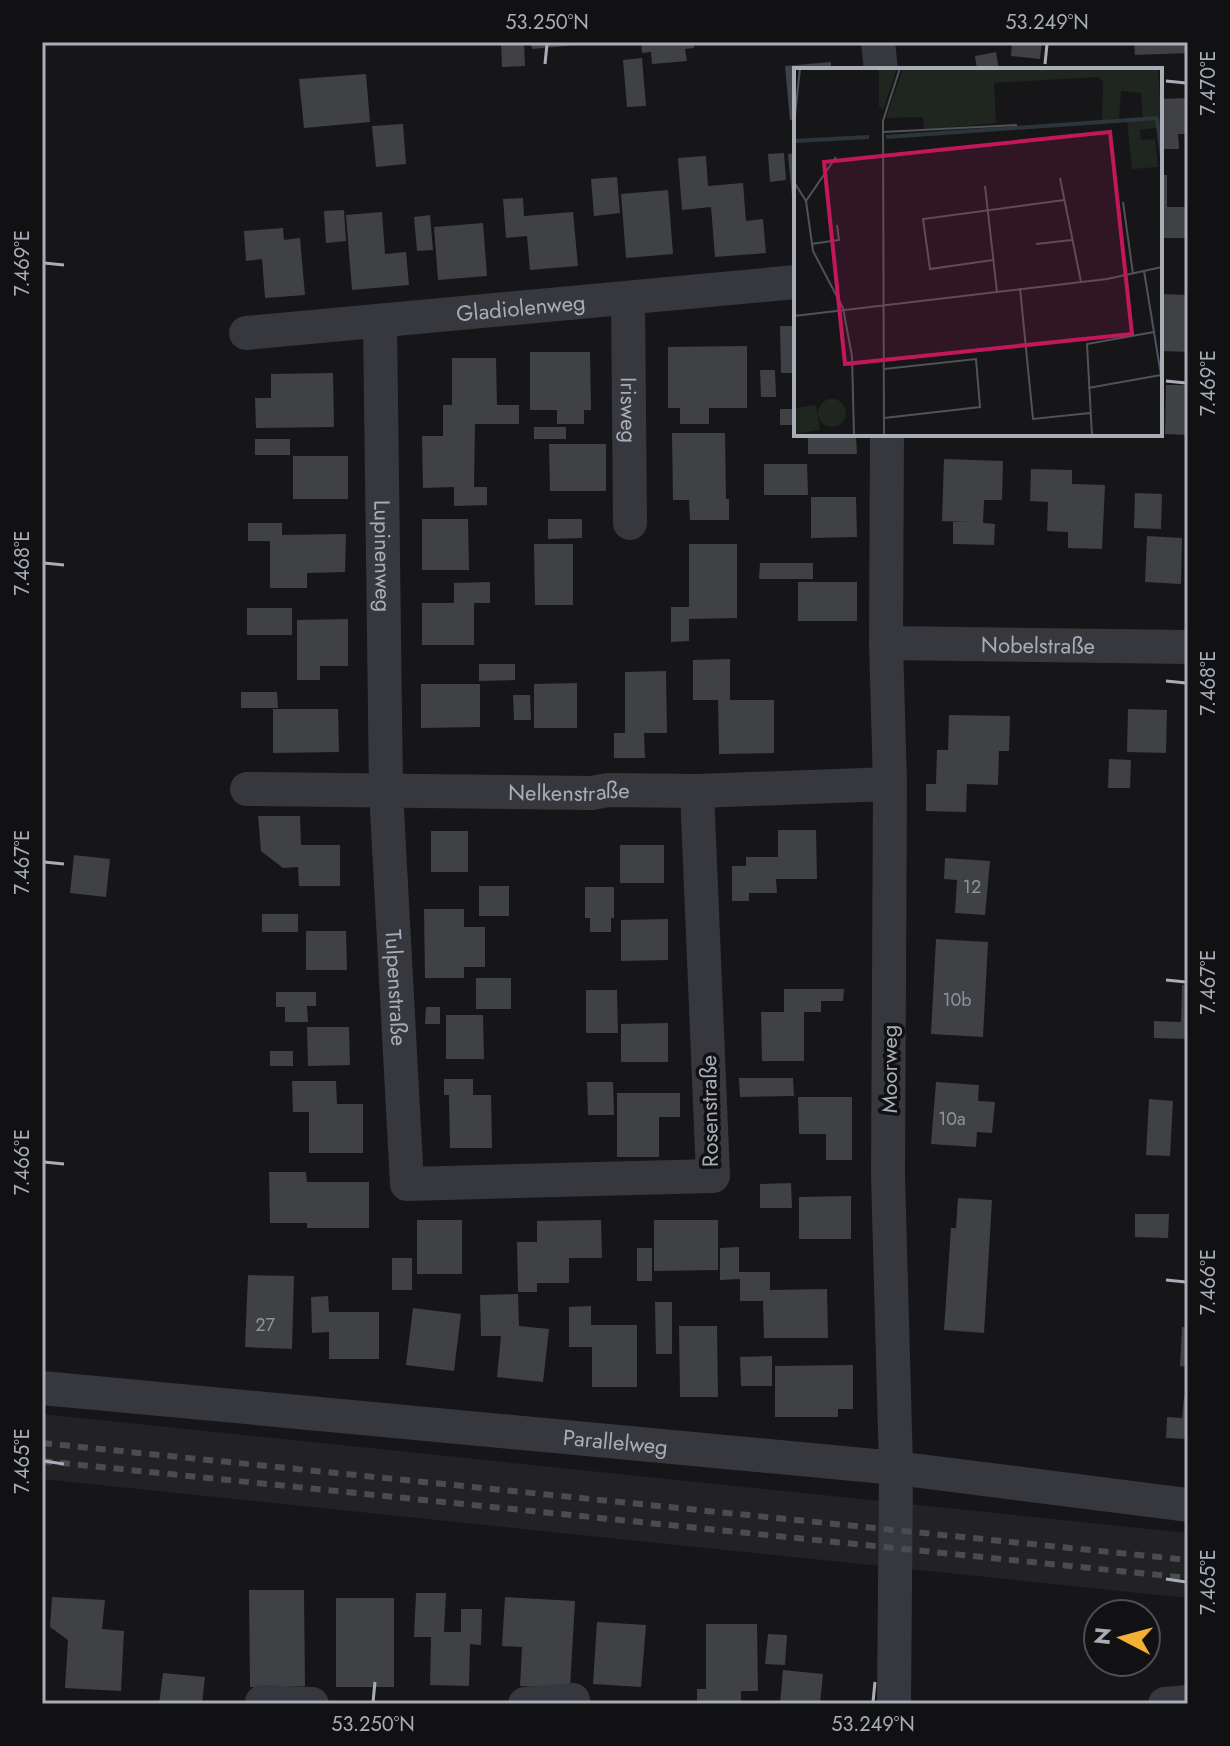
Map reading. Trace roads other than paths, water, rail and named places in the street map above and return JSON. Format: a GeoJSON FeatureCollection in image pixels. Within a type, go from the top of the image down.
{"type":"FeatureCollection","features":[{"type":"Feature","properties":{"kind":"street"},"geometry":{"type":"LineString","coordinates":[[878,42],[881,68]]}},
{"type":"Feature","properties":{"kind":"street","name":"Gladiolenweg"},"geometry":{"type":"LineString","coordinates":[[246,333],[794,282]]}},
{"type":"Feature","properties":{"kind":"street","name":"Irisweg"},"geometry":{"type":"LineString","coordinates":[[628,298],[630,523]]}},
{"type":"Feature","properties":{"kind":"street","name":"Lupinenweg"},"geometry":{"type":"LineString","coordinates":[[380,322],[386,791]]}},
{"type":"Feature","properties":{"kind":"street","name":"Moorweg"},"geometry":{"type":"LineString","coordinates":[[887,436],[886,643],[890,784],[888,1175],[896,1468],[894,1704]]}},
{"type":"Feature","properties":{"kind":"street","name":"Nobelstraße"},"geometry":{"type":"LineString","coordinates":[[886,643],[1188,647]]}},
{"type":"Feature","properties":{"kind":"street","name":"Nelkenstraße"},"geometry":{"type":"LineString","coordinates":[[247,789],[592,793],[608,790],[697,791],[890,784]]}},
{"type":"Feature","properties":{"kind":"street","name":"Tulpenstraße"},"geometry":{"type":"LineString","coordinates":[[386,791],[407,1184]]}},
{"type":"Feature","properties":{"kind":"street","name":"Rosenstraße"},"geometry":{"type":"LineString","coordinates":[[407,1184],[713,1176],[697,791]]}},
{"type":"Feature","properties":{"kind":"street","name":"Parallelweg"},"geometry":{"type":"LineString","coordinates":[[42,1388],[896,1468],[1188,1505]]}},
{"type":"Feature","properties":{"kind":"street"},"geometry":{"type":"LineString","coordinates":[[525,1704],[573,1700]]}},
{"type":"Feature","properties":{"kind":"street"},"geometry":{"type":"LineString","coordinates":[[262,1702],[312,1704]]}},
{"type":"Feature","properties":{"kind":"street"},"geometry":{"type":"LineString","coordinates":[[1165,1704],[1188,1702]]}},
{"type":"Feature","properties":{"kind":"railway"},"geometry":{"type":"LineString","coordinates":[[42,1443],[1188,1560]]}},
{"type":"Feature","properties":{"kind":"railway"},"geometry":{"type":"LineString","coordinates":[[42,1461],[1188,1578]]}}]}
